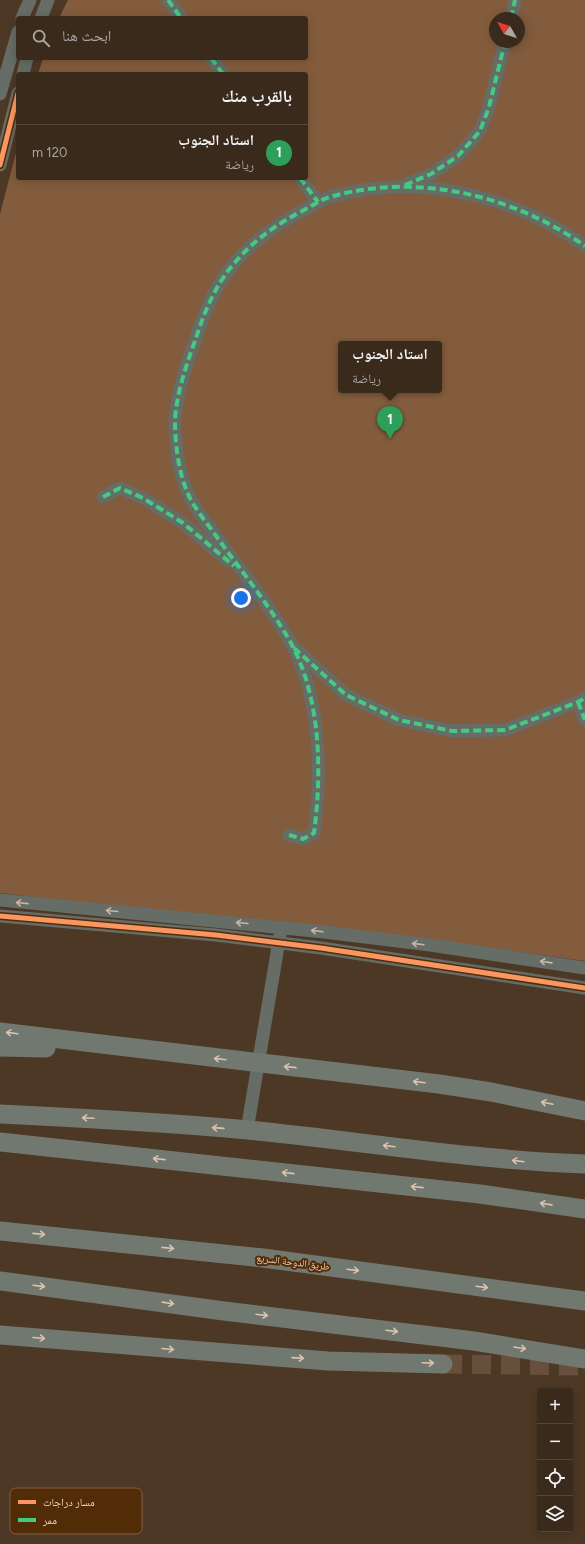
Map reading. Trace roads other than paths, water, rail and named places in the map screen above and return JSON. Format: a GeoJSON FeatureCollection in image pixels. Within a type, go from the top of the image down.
{"type":"FeatureCollection","features":[{"type":"Feature","properties":{"kind":"highway"},"geometry":{"type":"LineString","coordinates":[[0,1032],[491,1092],[585,1112]]}},
{"type":"Feature","properties":{"kind":"highway"},"geometry":{"type":"LineString","coordinates":[[4,1049],[162,1051]]}},
{"type":"Feature","properties":{"kind":"highway"},"geometry":{"type":"LineString","coordinates":[[0,1114],[113,1120],[247,1130],[530,1162],[585,1164]]}},
{"type":"Feature","properties":{"kind":"highway"},"geometry":{"type":"LineString","coordinates":[[0,1142],[480,1194],[585,1209]]}},
{"type":"Feature","properties":{"kind":"highway","name":"طريق الدوحة السريع"},"geometry":{"type":"LineString","coordinates":[[0,1231],[263,1258],[585,1301]]}},
{"type":"Feature","properties":{"kind":"highway"},"geometry":{"type":"LineString","coordinates":[[0,1281],[232,1312],[474,1341],[585,1359]]}},
{"type":"Feature","properties":{"kind":"highway"},"geometry":{"type":"LineString","coordinates":[[0,1335],[328,1361],[443,1364]]}},
{"type":"Feature","properties":{"kind":"street"},"geometry":{"type":"LineString","coordinates":[[23,16],[30,0]]}},
{"type":"Feature","properties":{"kind":"street"},"geometry":{"type":"LineString","coordinates":[[41,16],[48,0]]}},
{"type":"Feature","properties":{"kind":"street"},"geometry":{"type":"LineString","coordinates":[[168,0],[180,16]]}},
{"type":"Feature","properties":{"kind":"street"},"geometry":{"type":"LineString","coordinates":[[512,12],[515,0]]}},
{"type":"Feature","properties":{"kind":"street"},"geometry":{"type":"LineString","coordinates":[[0,94],[16,39]]}},
{"type":"Feature","properties":{"kind":"street"},"geometry":{"type":"LineString","coordinates":[[403,186],[432,174],[458,156],[480,131],[489,107],[504,48]]}},
{"type":"Feature","properties":{"kind":"street"},"geometry":{"type":"LineString","coordinates":[[24,72],[26,60]]}},
{"type":"Feature","properties":{"kind":"street"},"geometry":{"type":"LineString","coordinates":[[212,60],[222,72]]}},
{"type":"Feature","properties":{"kind":"street"},"geometry":{"type":"LineString","coordinates":[[0,165],[16,101]]}},
{"type":"Feature","properties":{"kind":"street"},"geometry":{"type":"LineString","coordinates":[[302,180],[318,202]]}},
{"type":"Feature","properties":{"kind":"street"},"geometry":{"type":"LineString","coordinates":[[289,835],[302,839],[314,833],[318,805],[318,751],[311,696],[293,647],[260,595],[241,572],[190,499],[178,461],[175,420],[185,367],[205,312],[230,268],[255,240],[285,220],[327,197],[358,190],[403,186],[455,190],[519,209],[562,230],[585,246]]}},
{"type":"Feature","properties":{"kind":"street"},"geometry":{"type":"LineString","coordinates":[[103,496],[120,488],[143,498],[183,523],[241,572]]}},
{"type":"Feature","properties":{"kind":"street"},"geometry":{"type":"LineString","coordinates":[[293,647],[346,695],[399,720],[452,731],[505,730],[582,700],[585,720]]}},
{"type":"Feature","properties":{"kind":"street"},"geometry":{"type":"LineString","coordinates":[[0,900],[281,927],[430,945],[585,968]]}},
{"type":"Feature","properties":{"kind":"street"},"geometry":{"type":"LineString","coordinates":[[0,916],[216,935],[327,949],[585,988]]}},
{"type":"Feature","properties":{"kind":"street"},"geometry":{"type":"LineString","coordinates":[[247,1130],[280,944],[281,927]]}},
{"type":"Feature","properties":{"kind":"tunnel"},"geometry":{"type":"LineString","coordinates":[[443,1364],[585,1366]]}},
{"type":"Feature","properties":{"kind":"place","name":"استاد الجنوب"},"geometry":{"type":"Point","coordinates":[390,439]}}]}
